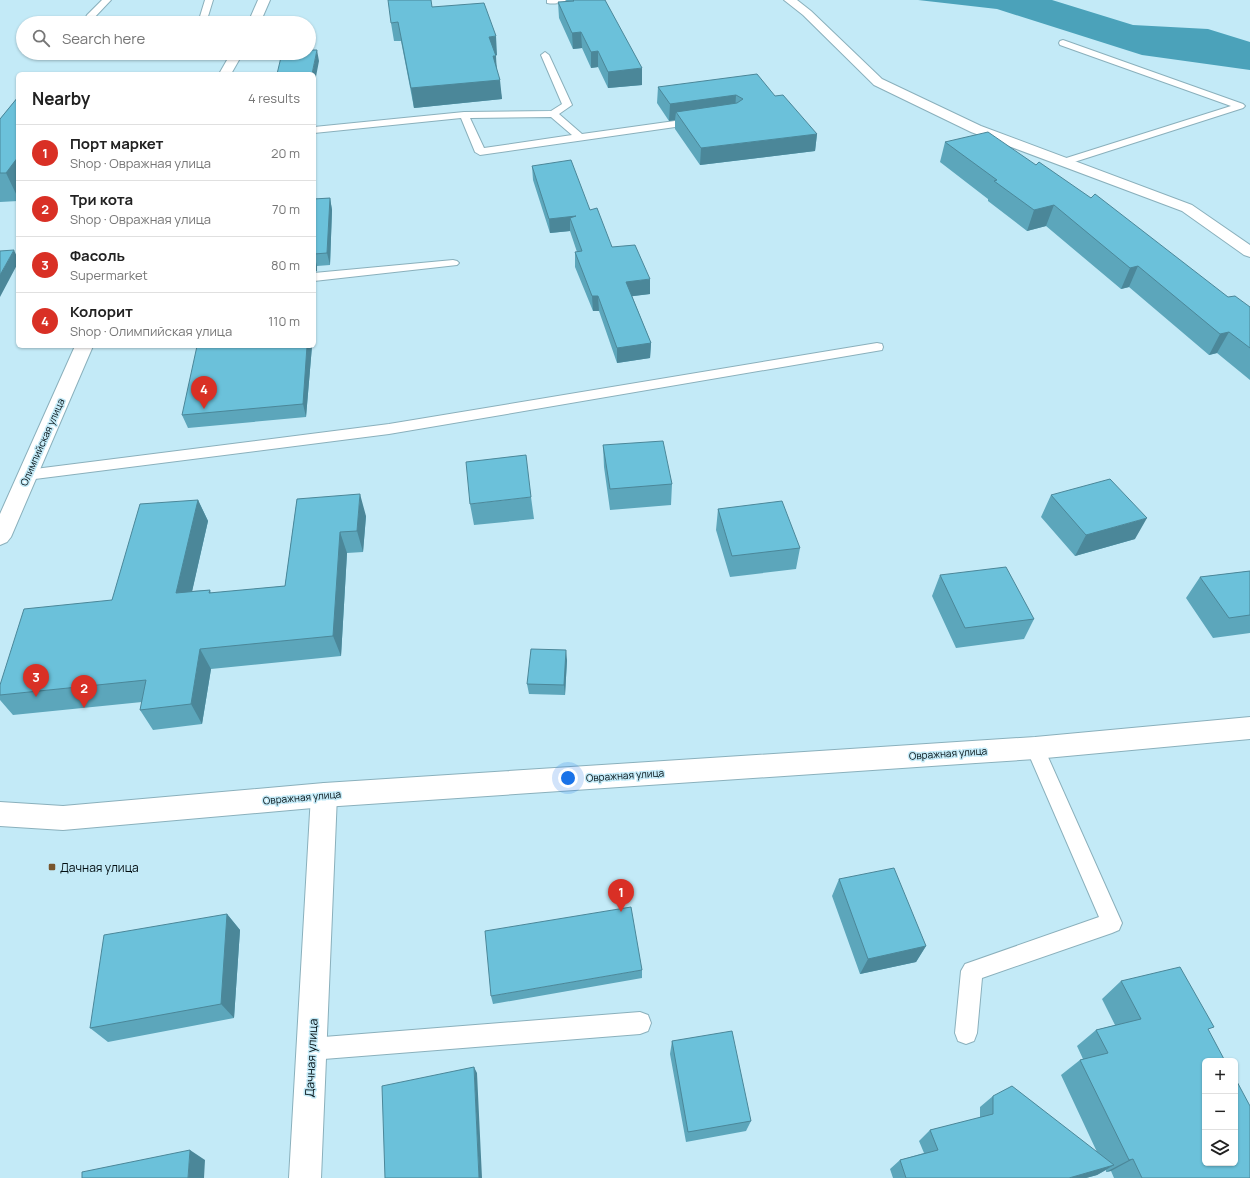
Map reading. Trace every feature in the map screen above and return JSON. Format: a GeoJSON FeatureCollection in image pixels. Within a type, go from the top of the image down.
{"type":"FeatureCollection","features":[{"type":"Feature","properties":{"kind":"street"},"geometry":{"type":"LineString","coordinates":[[257,16],[264,0]]}},
{"type":"Feature","properties":{"kind":"street"},"geometry":{"type":"LineString","coordinates":[[790,0],[807,13],[878,82],[976,129],[1186,208],[1250,252]]}},
{"type":"Feature","properties":{"kind":"street"},"geometry":{"type":"LineString","coordinates":[[226,72],[233,60]]}},
{"type":"Feature","properties":{"kind":"street","name":"Олимпийская улица"},"geometry":{"type":"LineString","coordinates":[[0,537],[83,348]]}},
{"type":"Feature","properties":{"kind":"street","name":"Овражная улица"},"geometry":{"type":"LineString","coordinates":[[0,814],[62,818],[324,795],[1035,748],[1250,728]]}},
{"type":"Feature","properties":{"kind":"street","name":"Дачная улица"},"geometry":{"type":"LineString","coordinates":[[305,1178],[324,795]]}},
{"type":"Feature","properties":{"kind":"lane"},"geometry":{"type":"LineString","coordinates":[[90,16],[107,0]]}},
{"type":"Feature","properties":{"kind":"lane"},"geometry":{"type":"LineString","coordinates":[[204,16],[209,0]]}},
{"type":"Feature","properties":{"kind":"lane"},"geometry":{"type":"LineString","coordinates":[[550,1],[562,0]]}},
{"type":"Feature","properties":{"kind":"lane"},"geometry":{"type":"LineString","coordinates":[[1063,43],[1240,106],[1064,162]]}},
{"type":"Feature","properties":{"kind":"lane"},"geometry":{"type":"LineString","coordinates":[[316,130],[464,115],[553,114],[567,105],[545,55]]}},
{"type":"Feature","properties":{"kind":"lane"},"geometry":{"type":"LineString","coordinates":[[553,114],[580,137]]}},
{"type":"Feature","properties":{"kind":"lane"},"geometry":{"type":"LineString","coordinates":[[464,115],[480,152],[704,120]]}},
{"type":"Feature","properties":{"kind":"lane"},"geometry":{"type":"LineString","coordinates":[[316,277],[453,263]]}},
{"type":"Feature","properties":{"kind":"lane"},"geometry":{"type":"LineString","coordinates":[[27,475],[389,428],[877,348]]}},
{"type":"Feature","properties":{"kind":"lane"},"geometry":{"type":"LineString","coordinates":[[966,1033],[972,971],[1112,923],[1035,748]]}},
{"type":"Feature","properties":{"kind":"lane"},"geometry":{"type":"LineString","coordinates":[[311,1049],[640,1023]]}},
{"type":"Feature","properties":{"kind":"water"},"geometry":{"type":"Polygon","coordinates":[[[918,0],[1052,0],[1133,25],[1208,29],[1250,42],[1250,70],[1142,55],[997,9],[918,0]]]}},
{"type":"Feature","properties":{"kind":"building"},"geometry":{"type":"Polygon","coordinates":[[[388,0],[431,0],[432,7],[484,3],[496,36],[489,37],[496,56],[493,56],[500,80],[411,88],[398,22],[391,23],[388,0]]]}},
{"type":"Feature","properties":{"kind":"building"},"geometry":{"type":"Polygon","coordinates":[[[573,0],[605,0],[642,68],[608,72],[598,51],[591,52],[581,32],[572,33],[558,2],[574,1],[573,0]]]}},
{"type":"Feature","properties":{"kind":"building"},"geometry":{"type":"Polygon","coordinates":[[[280,60],[315,60],[312,72],[277,72],[280,60]]]}},
{"type":"Feature","properties":{"kind":"building"},"geometry":{"type":"Polygon","coordinates":[[[757,74],[775,96],[783,95],[817,134],[701,148],[676,112],[737,103],[743,99],[736,95],[670,104],[658,87],[757,74]]]}},
{"type":"Feature","properties":{"kind":"building"},"geometry":{"type":"Polygon","coordinates":[[[16,99],[16,160],[6,173],[0,173],[0,119],[16,99]]]}},
{"type":"Feature","properties":{"kind":"building"},"geometry":{"type":"Polygon","coordinates":[[[988,132],[1036,165],[1039,162],[1091,198],[1095,194],[1228,297],[1235,296],[1250,307],[1250,348],[1229,332],[1220,334],[1138,266],[1130,268],[1054,205],[1034,210],[994,181],[997,180],[945,142],[988,132]]]}},
{"type":"Feature","properties":{"kind":"building"},"geometry":{"type":"Polygon","coordinates":[[[571,160],[590,210],[597,208],[612,247],[635,245],[650,279],[626,282],[651,343],[617,348],[598,296],[592,296],[575,252],[582,251],[570,218],[576,216],[549,219],[532,166],[571,160]]]}},
{"type":"Feature","properties":{"kind":"building"},"geometry":{"type":"Polygon","coordinates":[[[330,198],[327,253],[316,254],[316,199],[330,198]]]}},
{"type":"Feature","properties":{"kind":"building"},"geometry":{"type":"Polygon","coordinates":[[[14,250],[0,275],[0,251],[14,250]]]}},
{"type":"Feature","properties":{"kind":"building"},"geometry":{"type":"Polygon","coordinates":[[[197,348],[307,348],[303,404],[182,415],[197,348]]]}},
{"type":"Feature","properties":{"kind":"building"},"geometry":{"type":"Polygon","coordinates":[[[663,441],[672,484],[610,489],[603,445],[663,441]]]}},
{"type":"Feature","properties":{"kind":"building"},"geometry":{"type":"Polygon","coordinates":[[[526,455],[531,497],[470,504],[466,462],[526,455]]]}},
{"type":"Feature","properties":{"kind":"building"},"geometry":{"type":"Polygon","coordinates":[[[1110,479],[1147,518],[1086,535],[1051,495],[1110,479]]]}},
{"type":"Feature","properties":{"kind":"building"},"geometry":{"type":"Polygon","coordinates":[[[360,494],[357,531],[340,532],[333,636],[200,649],[191,704],[140,710],[146,680],[0,695],[0,685],[24,609],[112,600],[140,504],[198,500],[176,593],[210,590],[209,593],[285,586],[297,499],[360,494]]]}},
{"type":"Feature","properties":{"kind":"building"},"geometry":{"type":"Polygon","coordinates":[[[782,501],[800,548],[732,556],[718,509],[782,501]]]}},
{"type":"Feature","properties":{"kind":"building"},"geometry":{"type":"Polygon","coordinates":[[[1006,567],[1034,619],[965,628],[940,575],[1006,567]]]}},
{"type":"Feature","properties":{"kind":"building"},"geometry":{"type":"Polygon","coordinates":[[[1250,571],[1250,615],[1229,618],[1200,577],[1250,571]]]}},
{"type":"Feature","properties":{"kind":"building"},"geometry":{"type":"Polygon","coordinates":[[[531,649],[566,650],[564,685],[527,684],[531,649]]]}},
{"type":"Feature","properties":{"kind":"building"},"geometry":{"type":"Polygon","coordinates":[[[894,868],[926,946],[868,959],[839,879],[894,868]]]}},
{"type":"Feature","properties":{"kind":"building"},"geometry":{"type":"Polygon","coordinates":[[[631,907],[642,970],[491,996],[485,931],[631,907]]]}},
{"type":"Feature","properties":{"kind":"building"},"geometry":{"type":"Polygon","coordinates":[[[227,914],[221,1004],[90,1028],[104,935],[227,914]]]}},
{"type":"Feature","properties":{"kind":"building"},"geometry":{"type":"Polygon","coordinates":[[[1180,967],[1214,1027],[1208,1029],[1223,1058],[1202,1058],[1202,1166],[1238,1166],[1238,1084],[1250,1106],[1250,1178],[1142,1178],[1133,1159],[1129,1160],[1080,1060],[1108,1053],[1096,1030],[1141,1019],[1121,981],[1180,967]]]}},
{"type":"Feature","properties":{"kind":"building"},"geometry":{"type":"Polygon","coordinates":[[[732,1031],[751,1121],[688,1132],[672,1041],[732,1031]]]}},
{"type":"Feature","properties":{"kind":"building"},"geometry":{"type":"Polygon","coordinates":[[[474,1067],[479,1178],[385,1178],[382,1086],[474,1067]]]}},
{"type":"Feature","properties":{"kind":"building"},"geometry":{"type":"Polygon","coordinates":[[[1012,1086],[1114,1165],[1069,1178],[906,1178],[900,1160],[938,1150],[930,1130],[993,1114],[993,1096],[1012,1086]]]}},
{"type":"Feature","properties":{"kind":"building"},"geometry":{"type":"Polygon","coordinates":[[[190,1150],[188,1178],[82,1178],[82,1172],[190,1150]]]}},
{"type":"Feature","properties":{"kind":"place","name":"Колорит"},"geometry":{"type":"Point","coordinates":[204,409]}},
{"type":"Feature","properties":{"kind":"place","name":"Фасоль"},"geometry":{"type":"Point","coordinates":[36,697]}},
{"type":"Feature","properties":{"kind":"place","name":"Три кота"},"geometry":{"type":"Point","coordinates":[84,708]}},
{"type":"Feature","properties":{"kind":"place","name":"Дачная улица"},"geometry":{"type":"Point","coordinates":[52,867]}},
{"type":"Feature","properties":{"kind":"place","name":"Порт маркет"},"geometry":{"type":"Point","coordinates":[621,912]}}]}
